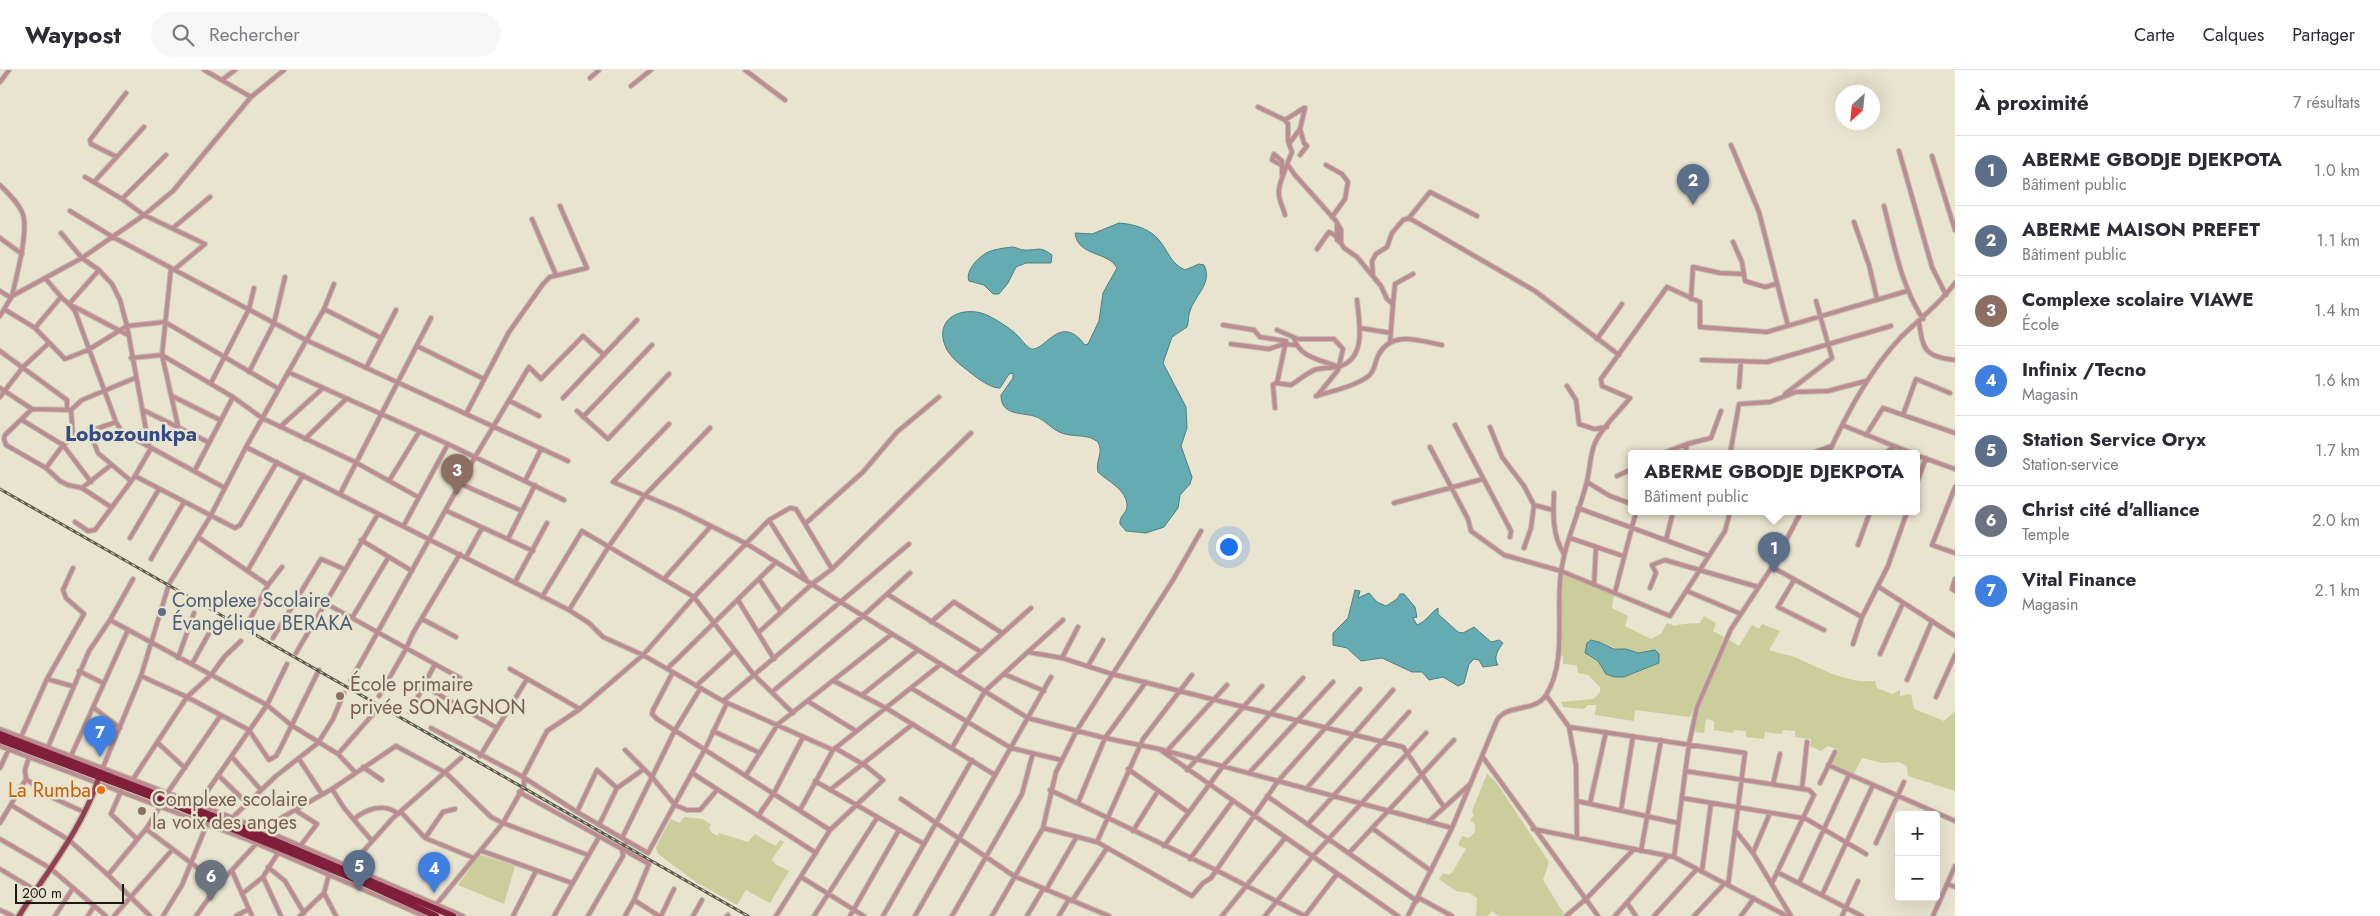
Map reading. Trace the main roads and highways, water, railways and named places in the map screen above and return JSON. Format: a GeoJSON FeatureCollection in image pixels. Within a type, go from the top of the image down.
{"type":"FeatureCollection","features":[{"type":"Feature","properties":{"kind":"highway"},"geometry":{"type":"LineString","coordinates":[[0,734],[432,912],[453,916]]}},
{"type":"Feature","properties":{"kind":"highway"},"geometry":{"type":"LineString","coordinates":[[0,740],[100,774]]}},
{"type":"Feature","properties":{"kind":"main road"},"geometry":{"type":"LineString","coordinates":[[19,916],[69,840],[84,812],[100,774]]}},
{"type":"Feature","properties":{"kind":"water"},"geometry":{"type":"Polygon","coordinates":[[[1119,223],[1136,226],[1151,233],[1159,240],[1173,261],[1185,270],[1199,264],[1204,265],[1206,271],[1205,283],[1192,305],[1187,327],[1172,337],[1163,363],[1186,407],[1187,428],[1181,446],[1192,477],[1190,484],[1180,495],[1178,508],[1164,527],[1146,533],[1126,531],[1120,524],[1127,507],[1126,501],[1121,491],[1098,472],[1100,446],[1098,442],[1086,437],[1061,433],[1039,418],[1009,411],[1002,402],[1001,395],[1013,378],[1013,373],[1009,374],[1000,388],[988,384],[968,371],[951,356],[946,348],[943,337],[943,328],[947,321],[953,316],[970,312],[989,316],[999,322],[1015,333],[1031,349],[1037,348],[1061,332],[1068,332],[1076,336],[1085,345],[1088,344],[1099,321],[1103,293],[1117,268],[1107,259],[1082,246],[1077,241],[1075,233],[1092,234],[1119,223]]]}},
{"type":"Feature","properties":{"kind":"water"},"geometry":{"type":"Polygon","coordinates":[[[1012,247],[1022,250],[1044,250],[1052,255],[1051,263],[1026,263],[1016,267],[1008,283],[999,294],[993,294],[984,285],[969,281],[969,273],[980,257],[991,251],[1012,247]]]}},
{"type":"Feature","properties":{"kind":"water"},"geometry":{"type":"Polygon","coordinates":[[[1355,590],[1360,591],[1358,598],[1369,593],[1377,602],[1386,606],[1397,599],[1400,594],[1404,594],[1415,607],[1417,617],[1413,618],[1417,625],[1438,608],[1438,614],[1458,632],[1463,633],[1474,627],[1491,642],[1499,640],[1503,643],[1496,656],[1498,665],[1483,667],[1479,660],[1474,659],[1469,664],[1464,683],[1458,686],[1443,677],[1429,680],[1422,672],[1412,672],[1382,658],[1361,661],[1347,648],[1333,645],[1333,633],[1348,618],[1355,590]]]}},
{"type":"Feature","properties":{"kind":"water"},"geometry":{"type":"Polygon","coordinates":[[[1591,640],[1614,649],[1626,649],[1638,653],[1655,650],[1659,654],[1659,663],[1624,677],[1614,677],[1606,674],[1598,661],[1585,653],[1587,643],[1591,640]]]}},
{"type":"Feature","properties":{"kind":"railway"},"geometry":{"type":"LineString","coordinates":[[0,489],[748,916]]}},
{"type":"Feature","properties":{"kind":"place","name":"ABERME MAISON PREFET"},"geometry":{"type":"Point","coordinates":[1693,205]}},
{"type":"Feature","properties":{"kind":"place","name":"Complexe scolaire VIAWE"},"geometry":{"type":"Point","coordinates":[457,495]}},
{"type":"Feature","properties":{"kind":"place","name":"ABERME GBODJE DJEKPOTA"},"geometry":{"type":"Point","coordinates":[1774,573]}},
{"type":"Feature","properties":{"kind":"place","name":"Complexe Scolaire Évangélique BERAKA"},"geometry":{"type":"Point","coordinates":[162,612]}},
{"type":"Feature","properties":{"kind":"place","name":"École primaire privée SONAGNON"},"geometry":{"type":"Point","coordinates":[340,696]}},
{"type":"Feature","properties":{"kind":"place","name":"Vital Finance"},"geometry":{"type":"Point","coordinates":[100,757]}},
{"type":"Feature","properties":{"kind":"place","name":"La Rumba"},"geometry":{"type":"Point","coordinates":[101,790]}},
{"type":"Feature","properties":{"kind":"place","name":"Complexe scolaire la voix des anges"},"geometry":{"type":"Point","coordinates":[142,811]}},
{"type":"Feature","properties":{"kind":"place","name":"Station Service Oryx"},"geometry":{"type":"Point","coordinates":[359,891]}},
{"type":"Feature","properties":{"kind":"place","name":"Infinix /Tecno"},"geometry":{"type":"Point","coordinates":[434,893]}},
{"type":"Feature","properties":{"kind":"place","name":"Christ cité d'alliance"},"geometry":{"type":"Point","coordinates":[211,901]}},
{"type":"Feature","properties":{"kind":"district","name":"Lobozounkpa"},"geometry":{"type":"Point","coordinates":[131,434]}}]}
